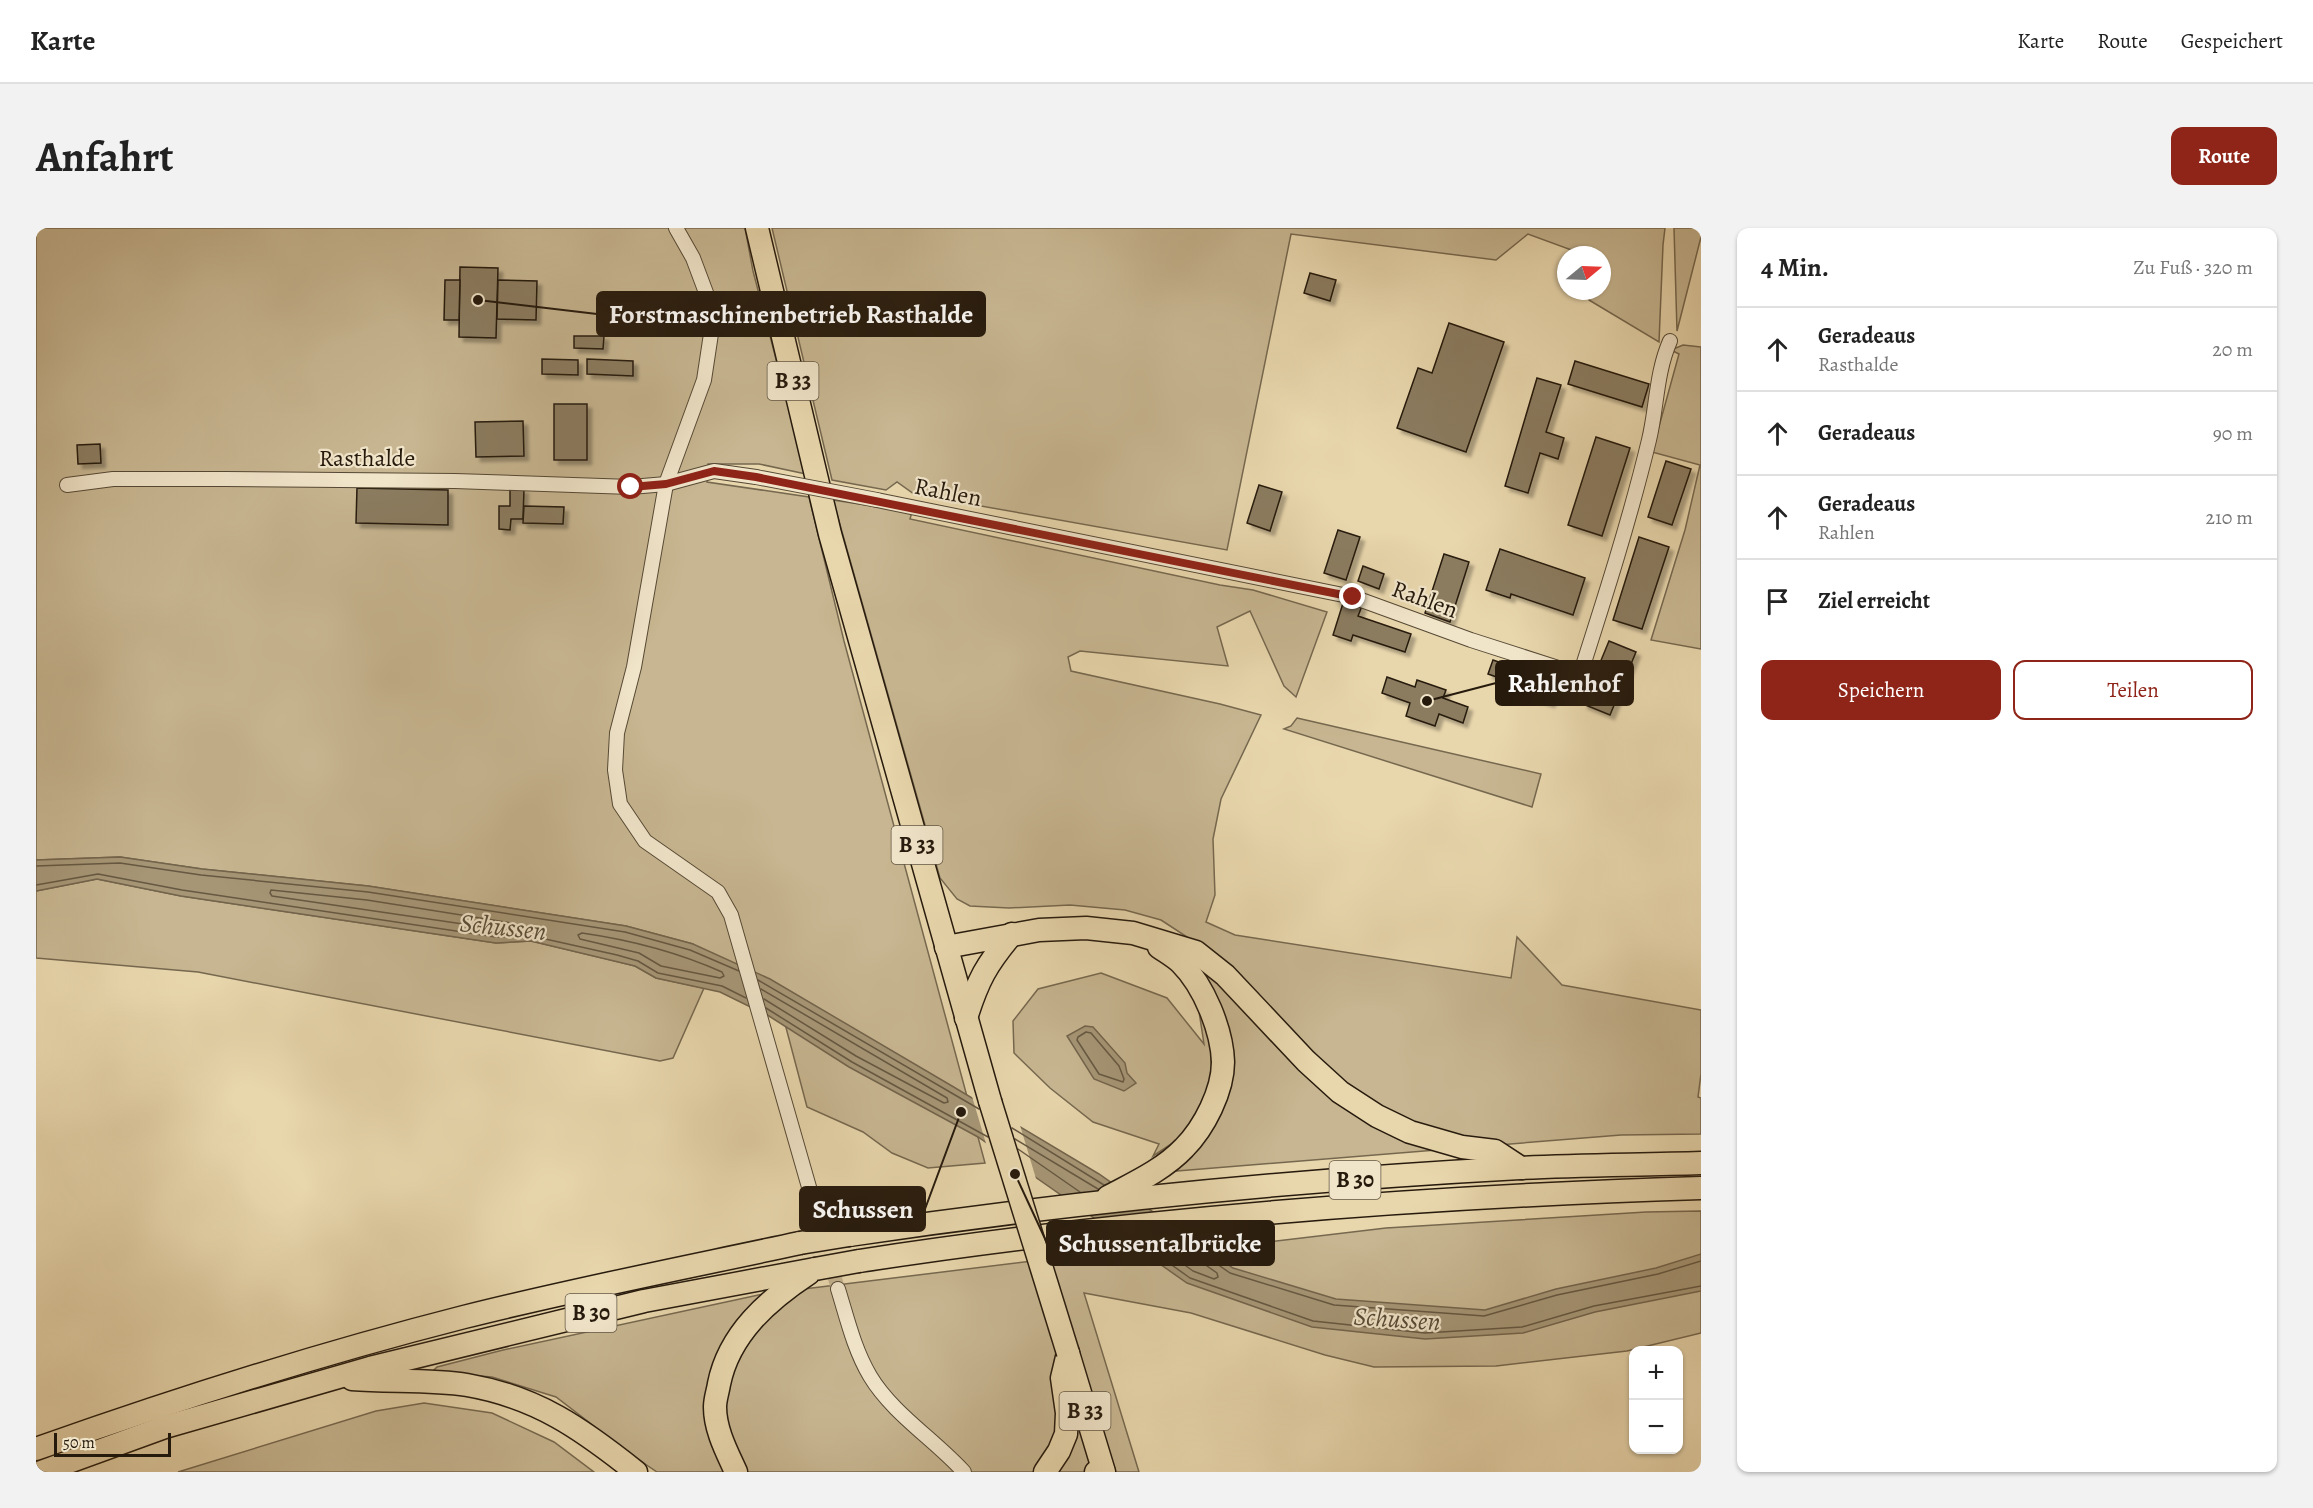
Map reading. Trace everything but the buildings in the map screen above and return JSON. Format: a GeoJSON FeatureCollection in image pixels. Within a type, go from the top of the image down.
{"type":"FeatureCollection","features":[{"type":"Feature","properties":{"kind":"main road","name":"B 33"},"geometry":{"type":"LineString","coordinates":[[757,228],[830,534],[966,1018],[1068,1353],[1101,1471]]}},
{"type":"Feature","properties":{"kind":"main road"},"geometry":{"type":"LineString","coordinates":[[946,947],[1012,934],[1057,928],[1086,928],[1112,929],[1196,952],[1225,975],[1306,1061],[1340,1092],[1377,1116],[1410,1132],[1462,1147],[1495,1151],[1521,1168]]}},
{"type":"Feature","properties":{"kind":"main road"},"geometry":{"type":"LineString","coordinates":[[966,1018],[976,985],[990,961],[1012,934]]}},
{"type":"Feature","properties":{"kind":"main road"},"geometry":{"type":"LineString","coordinates":[[1097,1203],[1152,1173],[1184,1149],[1204,1122],[1216,1095],[1223,1063],[1216,1025],[1201,989],[1181,962],[1149,939]]}},
{"type":"Feature","properties":{"kind":"main road","name":"B 30"},"geometry":{"type":"LineString","coordinates":[[36,1449],[247,1378],[462,1318],[615,1281],[800,1243],[1037,1208],[1190,1193],[1521,1168],[1701,1163]]}},
{"type":"Feature","properties":{"kind":"main road","name":"B 30"},"geometry":{"type":"LineString","coordinates":[[372,1374],[644,1301],[859,1261],[991,1241],[1225,1216],[1400,1202],[1701,1188]]}},
{"type":"Feature","properties":{"kind":"main road"},"geometry":{"type":"LineString","coordinates":[[736,1472],[721,1438],[715,1407],[723,1367],[737,1338],[761,1310],[787,1287],[815,1269]]}},
{"type":"Feature","properties":{"kind":"main road"},"geometry":{"type":"LineString","coordinates":[[1045,1472],[1059,1451],[1066,1434],[1067,1413],[1062,1378],[1068,1353]]}},
{"type":"Feature","properties":{"kind":"main road"},"geometry":{"type":"LineString","coordinates":[[41,1472],[165,1427],[338,1377],[372,1374],[465,1385],[534,1404],[565,1419],[636,1472]]}},
{"type":"Feature","properties":{"kind":"street"},"geometry":{"type":"LineString","coordinates":[[676,228],[693,258],[714,314],[704,380],[666,484],[634,667],[617,733],[615,770],[620,804],[645,841],[718,892],[732,915],[817,1215]]}},
{"type":"Feature","properties":{"kind":"street","name":"Rahlen"},"geometry":{"type":"LineString","coordinates":[[877,500],[1353,597],[1471,640],[1581,675],[1619,553],[1649,438],[1661,360],[1670,341]]}},
{"type":"Feature","properties":{"kind":"street","name":"Rasthalde"},"geometry":{"type":"LineString","coordinates":[[67,485],[113,479],[455,482],[631,487],[666,484],[714,471],[877,500]]}},
{"type":"Feature","properties":{"kind":"street"},"geometry":{"type":"LineString","coordinates":[[838,1289],[858,1353],[870,1377],[886,1398],[964,1472]]}},
{"type":"Feature","properties":{"kind":"shaded area"},"geometry":{"type":"Polygon","coordinates":[[[36,228],[745,228],[753,271],[806,474],[759,464],[708,464],[707,482],[809,497],[844,641],[985,1163],[928,1168],[892,1153],[863,1132],[807,1107],[784,1020],[693,944],[626,926],[368,886],[202,869],[120,857],[36,860],[36,228]]]}},
{"type":"Feature","properties":{"kind":"shaded area"},"geometry":{"type":"Polygon","coordinates":[[[772,228],[1665,228],[1659,342],[1589,300],[1611,300],[1611,246],[1561,246],[1528,234],[1496,260],[1291,234],[1227,550],[914,494],[897,482],[886,490],[832,480],[772,228]]]}},
{"type":"Feature","properties":{"kind":"shaded area"},"geometry":{"type":"Polygon","coordinates":[[[1674,228],[1701,228],[1701,237],[1677,331],[1674,228]]]}},
{"type":"Feature","properties":{"kind":"shaded area"},"geometry":{"type":"Polygon","coordinates":[[[1683,345],[1701,347],[1701,649],[1651,640],[1685,530],[1700,465],[1652,452],[1679,354],[1671,350],[1683,345]]]}},
{"type":"Feature","properties":{"kind":"shaded area"},"geometry":{"type":"Polygon","coordinates":[[[833,500],[912,512],[910,519],[1253,590],[1327,612],[1296,697],[1284,686],[1250,611],[1217,627],[1228,666],[1080,651],[1068,657],[1071,671],[1261,715],[1221,799],[1213,839],[1215,895],[1206,922],[1235,935],[1511,978],[1517,937],[1562,985],[1701,1010],[1701,1074],[1698,1097],[1701,1098],[1701,1134],[1621,1135],[1152,1173],[1184,1149],[1223,1063],[1181,962],[1204,948],[1161,920],[1125,910],[1070,905],[1009,908],[970,906],[957,899],[940,878],[833,500]]]}},
{"type":"Feature","properties":{"kind":"shaded area"},"geometry":{"type":"Polygon","coordinates":[[[1297,718],[1541,774],[1532,807],[1284,729],[1291,726],[1297,718]]]}},
{"type":"Feature","properties":{"kind":"shaded area"},"geometry":{"type":"Polygon","coordinates":[[[97,879],[181,896],[496,943],[531,941],[635,966],[656,978],[704,988],[673,1058],[660,1061],[198,972],[36,958],[36,891],[97,879]]]}},
{"type":"Feature","properties":{"kind":"shaded area"},"geometry":{"type":"Polygon","coordinates":[[[1101,973],[1167,998],[1204,1044],[1198,1005],[1210,1037],[1212,1080],[1198,1115],[1179,1139],[1153,1156],[1159,1144],[1093,1122],[1050,1088],[1014,1053],[1013,1021],[1038,989],[1101,973]]]}},
{"type":"Feature","properties":{"kind":"shaded area"},"geometry":{"type":"Polygon","coordinates":[[[1701,1211],[1701,1333],[1648,1346],[1629,1346],[1627,1351],[1496,1366],[1374,1367],[1325,1355],[1191,1313],[1084,1293],[1139,1472],[657,1472],[556,1397],[492,1377],[432,1372],[437,1367],[503,1350],[763,1294],[1073,1256],[1260,1243],[1386,1228],[1646,1212],[1701,1211]]]}},
{"type":"Feature","properties":{"kind":"shaded area"},"geometry":{"type":"Polygon","coordinates":[[[424,1403],[492,1413],[554,1442],[594,1472],[178,1472],[376,1411],[424,1403]]]}},
{"type":"Feature","properties":{"kind":"water"},"geometry":{"type":"Polygon","coordinates":[[[120,857],[202,869],[368,886],[626,926],[693,944],[770,979],[1099,1174],[1233,1268],[1336,1299],[1485,1310],[1556,1289],[1656,1268],[1701,1254],[1701,1291],[1595,1312],[1523,1333],[1425,1339],[1312,1327],[1187,1283],[978,1137],[849,1067],[769,1016],[720,992],[656,978],[635,966],[531,941],[496,943],[181,896],[97,879],[36,891],[36,860],[120,857]]]}},
{"type":"Feature","properties":{"kind":"water"},"geometry":{"type":"Polygon","coordinates":[[[1085,1026],[1093,1027],[1125,1063],[1127,1073],[1136,1083],[1124,1091],[1094,1079],[1067,1036],[1085,1026]]]}},
{"type":"Feature","properties":{"kind":"pier"},"geometry":{"type":"Polygon","coordinates":[[[971,1093],[1019,1122],[1037,1182],[987,1147],[971,1093]]]}},
{"type":"Feature","properties":{"kind":"tunnel"},"geometry":{"type":"LineString","coordinates":[[817,1215],[838,1289]]}},
{"type":"Feature","properties":{"kind":"place","name":"Forstmaschinenbetrieb Rasthalde"},"geometry":{"type":"Point","coordinates":[478,300]}},
{"type":"Feature","properties":{"kind":"place","name":"Rahlenhof"},"geometry":{"type":"Point","coordinates":[1427,701]}},
{"type":"Feature","properties":{"kind":"place","name":"Schussen"},"geometry":{"type":"Point","coordinates":[961,1112]}},
{"type":"Feature","properties":{"kind":"place","name":"Schussentalbrücke"},"geometry":{"type":"Point","coordinates":[1015,1174]}},
{"type":"Feature","properties":{"kind":"route"},"geometry":{"type":"LineString","coordinates":[[631,487],[666,484],[714,471],[756,477],[1353,597]]}}]}
